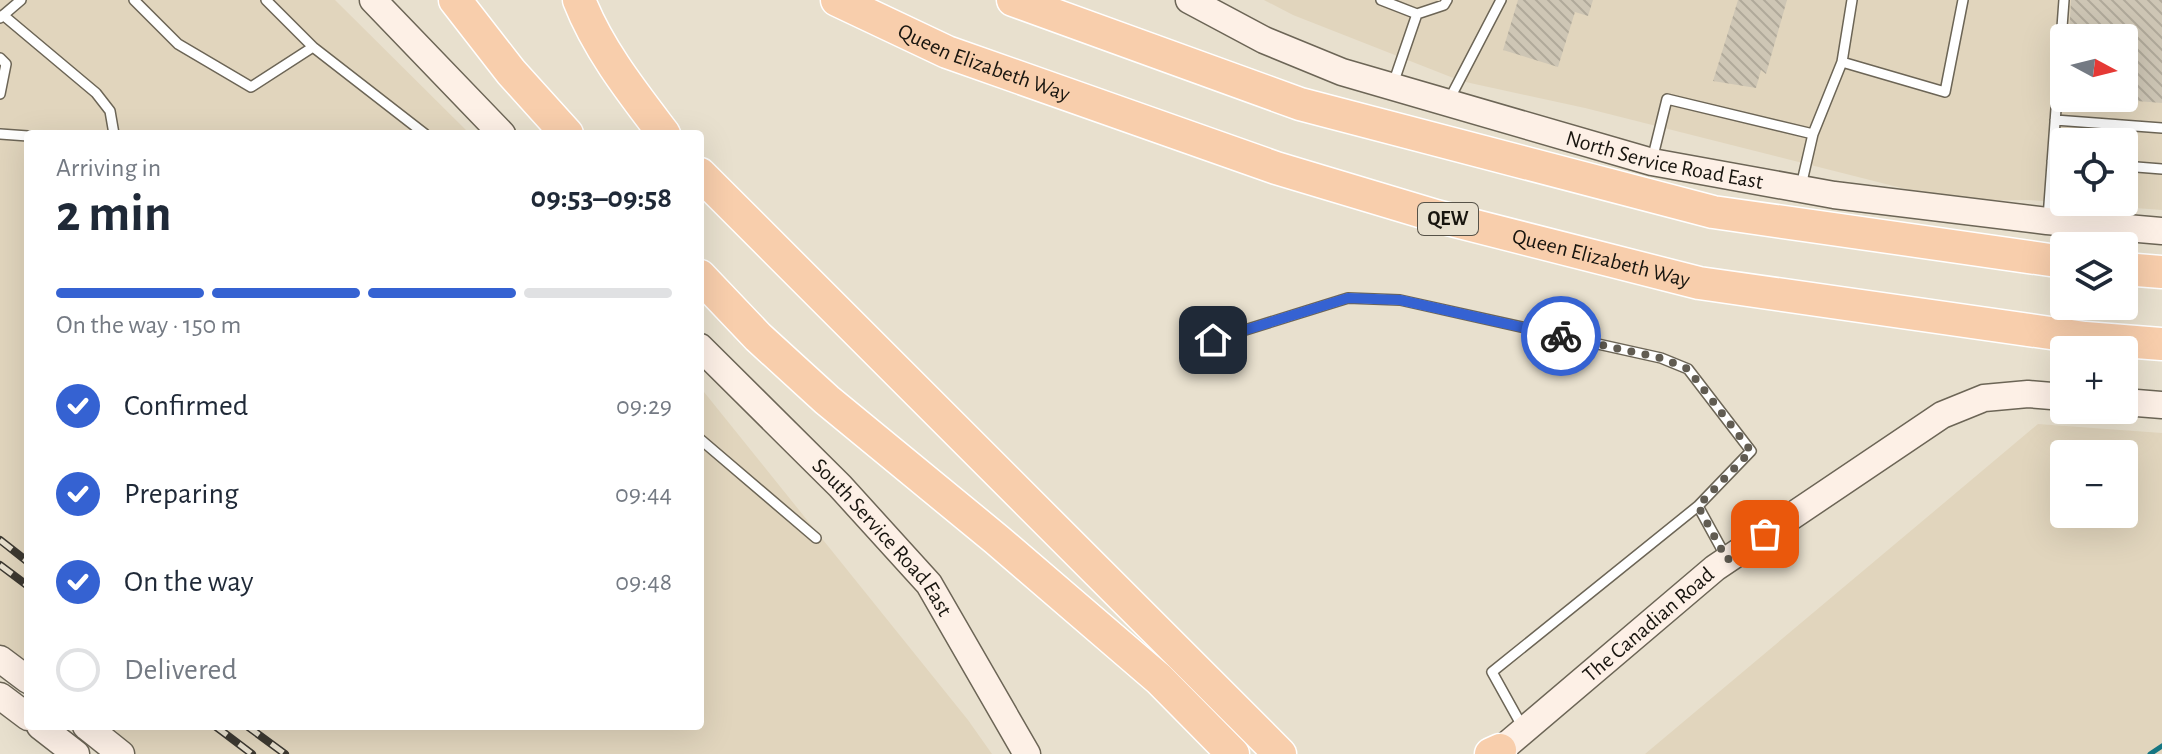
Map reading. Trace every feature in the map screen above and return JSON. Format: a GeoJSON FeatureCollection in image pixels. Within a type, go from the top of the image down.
{"type":"FeatureCollection","features":[{"type":"Feature","properties":{"kind":"highway"},"geometry":{"type":"LineString","coordinates":[[455,0],[511,72],[563,130]]}},
{"type":"Feature","properties":{"kind":"highway"},"geometry":{"type":"LineString","coordinates":[[579,0],[609,57],[661,130]]}},
{"type":"Feature","properties":{"kind":"highway","name":"Queen Elizabeth Way"},"geometry":{"type":"LineString","coordinates":[[837,0],[962,57],[1276,168],[1452,220],[1699,283],[2085,338],[2162,344]]}},
{"type":"Feature","properties":{"kind":"highway"},"geometry":{"type":"LineString","coordinates":[[1013,0],[1300,104],[1713,212],[2050,260]]}},
{"type":"Feature","properties":{"kind":"highway"},"geometry":{"type":"LineString","coordinates":[[704,178],[1280,754]]}},
{"type":"Feature","properties":{"kind":"highway"},"geometry":{"type":"LineString","coordinates":[[2138,270],[2162,272]]}},
{"type":"Feature","properties":{"kind":"highway"},"geometry":{"type":"LineString","coordinates":[[704,280],[758,337],[827,400],[1159,679],[1233,754]]}},
{"type":"Feature","properties":{"kind":"highway"},"geometry":{"type":"LineString","coordinates":[[1237,710],[1271,729],[1299,754]]}},
{"type":"Feature","properties":{"kind":"street"},"geometry":{"type":"LineString","coordinates":[[373,0],[498,130]]}},
{"type":"Feature","properties":{"kind":"street","name":"North Service Road East"},"geometry":{"type":"LineString","coordinates":[[1189,0],[1264,40],[1342,72],[1652,162],[1800,189],[2047,221],[2162,231]]}},
{"type":"Feature","properties":{"kind":"street","name":"South Service Road East"},"geometry":{"type":"LineString","coordinates":[[704,351],[840,486],[929,584],[1027,754]]}},
{"type":"Feature","properties":{"kind":"street","name":"The Canadian Road"},"geometry":{"type":"LineString","coordinates":[[1496,753],[1727,560],[1942,415],[1984,398],[2028,394],[2050,396]]}},
{"type":"Feature","properties":{"kind":"street"},"geometry":{"type":"LineString","coordinates":[[2138,403],[2162,405]]}},
{"type":"Feature","properties":{"kind":"street"},"geometry":{"type":"LineString","coordinates":[[0,659],[24,677]]}},
{"type":"Feature","properties":{"kind":"street"},"geometry":{"type":"LineString","coordinates":[[0,696],[24,714]]}},
{"type":"Feature","properties":{"kind":"street"},"geometry":{"type":"LineString","coordinates":[[45,730],[76,754]]}},
{"type":"Feature","properties":{"kind":"street"},"geometry":{"type":"LineString","coordinates":[[91,730],[121,754]]}},
{"type":"Feature","properties":{"kind":"lane"},"geometry":{"type":"LineString","coordinates":[[21,0],[2,17],[96,93],[110,111],[113,130]]}},
{"type":"Feature","properties":{"kind":"lane"},"geometry":{"type":"LineString","coordinates":[[134,0],[178,44],[251,87],[313,47]]}},
{"type":"Feature","properties":{"kind":"lane"},"geometry":{"type":"LineString","coordinates":[[266,0],[313,47],[420,130]]}},
{"type":"Feature","properties":{"kind":"lane"},"geometry":{"type":"LineString","coordinates":[[1381,0],[1417,14],[1444,5],[1447,0]]}},
{"type":"Feature","properties":{"kind":"lane"},"geometry":{"type":"LineString","coordinates":[[1447,103],[1501,0]]}},
{"type":"Feature","properties":{"kind":"lane"},"geometry":{"type":"LineString","coordinates":[[1800,189],[1813,134],[1842,62],[1852,0]]}},
{"type":"Feature","properties":{"kind":"lane"},"geometry":{"type":"LineString","coordinates":[[1842,62],[1945,92],[1963,0]]}},
{"type":"Feature","properties":{"kind":"lane"},"geometry":{"type":"LineString","coordinates":[[2054,128],[2064,0]]}},
{"type":"Feature","properties":{"kind":"lane"},"geometry":{"type":"LineString","coordinates":[[1392,87],[1417,14]]}},
{"type":"Feature","properties":{"kind":"lane"},"geometry":{"type":"LineString","coordinates":[[0,58],[6,64],[0,94]]}},
{"type":"Feature","properties":{"kind":"lane"},"geometry":{"type":"LineString","coordinates":[[1652,162],[1667,99],[1813,134]]}},
{"type":"Feature","properties":{"kind":"lane"},"geometry":{"type":"LineString","coordinates":[[2055,120],[2162,128]]}},
{"type":"Feature","properties":{"kind":"lane"},"geometry":{"type":"LineString","coordinates":[[0,134],[24,136]]}},
{"type":"Feature","properties":{"kind":"lane"},"geometry":{"type":"LineString","coordinates":[[2138,167],[2162,169]]}},
{"type":"Feature","properties":{"kind":"lane"},"geometry":{"type":"LineString","coordinates":[[2047,221],[2050,185]]}},
{"type":"Feature","properties":{"kind":"lane"},"geometry":{"type":"LineString","coordinates":[[1213,340],[1348,298],[1400,300],[1661,358],[1688,369],[1751,451],[1698,506],[1492,672],[1524,729]]}},
{"type":"Feature","properties":{"kind":"lane"},"geometry":{"type":"LineString","coordinates":[[704,442],[816,538]]}},
{"type":"Feature","properties":{"kind":"lane"},"geometry":{"type":"LineString","coordinates":[[1698,506],[1727,560]]}},
{"type":"Feature","properties":{"kind":"shaded area"},"geometry":{"type":"Polygon","coordinates":[[[0,0],[335,0],[466,130],[24,130],[24,675],[0,655],[0,0]]]}},
{"type":"Feature","properties":{"kind":"shaded area"},"geometry":{"type":"Polygon","coordinates":[[[1264,0],[2162,0],[2162,210],[2138,208],[2138,128],[2050,128],[2050,202],[1953,201],[1585,108],[1461,81],[1293,15],[1264,0]]]}},
{"type":"Feature","properties":{"kind":"shaded area"},"geometry":{"type":"Polygon","coordinates":[[[704,392],[992,754],[121,754],[92,730],[704,730],[704,392]]]}},
{"type":"Feature","properties":{"kind":"shaded area"},"geometry":{"type":"Polygon","coordinates":[[[2038,424],[2162,433],[2162,754],[1645,754],[2038,424]]]}},
{"type":"Feature","properties":{"kind":"building"},"geometry":{"type":"Polygon","coordinates":[[[1518,0],[1593,0],[1588,16],[1575,12],[1558,67],[1503,50],[1518,0]]]}},
{"type":"Feature","properties":{"kind":"building"},"geometry":{"type":"Polygon","coordinates":[[[1738,0],[1787,0],[1766,74],[1761,70],[1756,88],[1713,81],[1738,0]]]}},
{"type":"Feature","properties":{"kind":"building"},"geometry":{"type":"Polygon","coordinates":[[[2071,0],[2162,0],[2162,103],[2138,101],[2138,24],[2070,24],[2071,0]]]}},
{"type":"Feature","properties":{"kind":"waterway"},"geometry":{"type":"LineString","coordinates":[[2150,754],[2162,746]]}},
{"type":"Feature","properties":{"kind":"railway"},"geometry":{"type":"LineString","coordinates":[[0,540],[24,559]]}},
{"type":"Feature","properties":{"kind":"railway"},"geometry":{"type":"LineString","coordinates":[[0,565],[24,583]]}},
{"type":"Feature","properties":{"kind":"railway"},"geometry":{"type":"LineString","coordinates":[[220,730],[252,754]]}},
{"type":"Feature","properties":{"kind":"railway"},"geometry":{"type":"LineString","coordinates":[[252,730],[285,754]]}},
{"type":"Feature","properties":{"kind":"way so far"},"geometry":{"type":"LineString","coordinates":[[1561,336],[1661,358],[1688,369],[1751,451],[1698,506],[1727,560],[1765,534]]}},
{"type":"Feature","properties":{"kind":"route"},"geometry":{"type":"LineString","coordinates":[[1213,340],[1348,298],[1400,300],[1561,336]]}}]}
